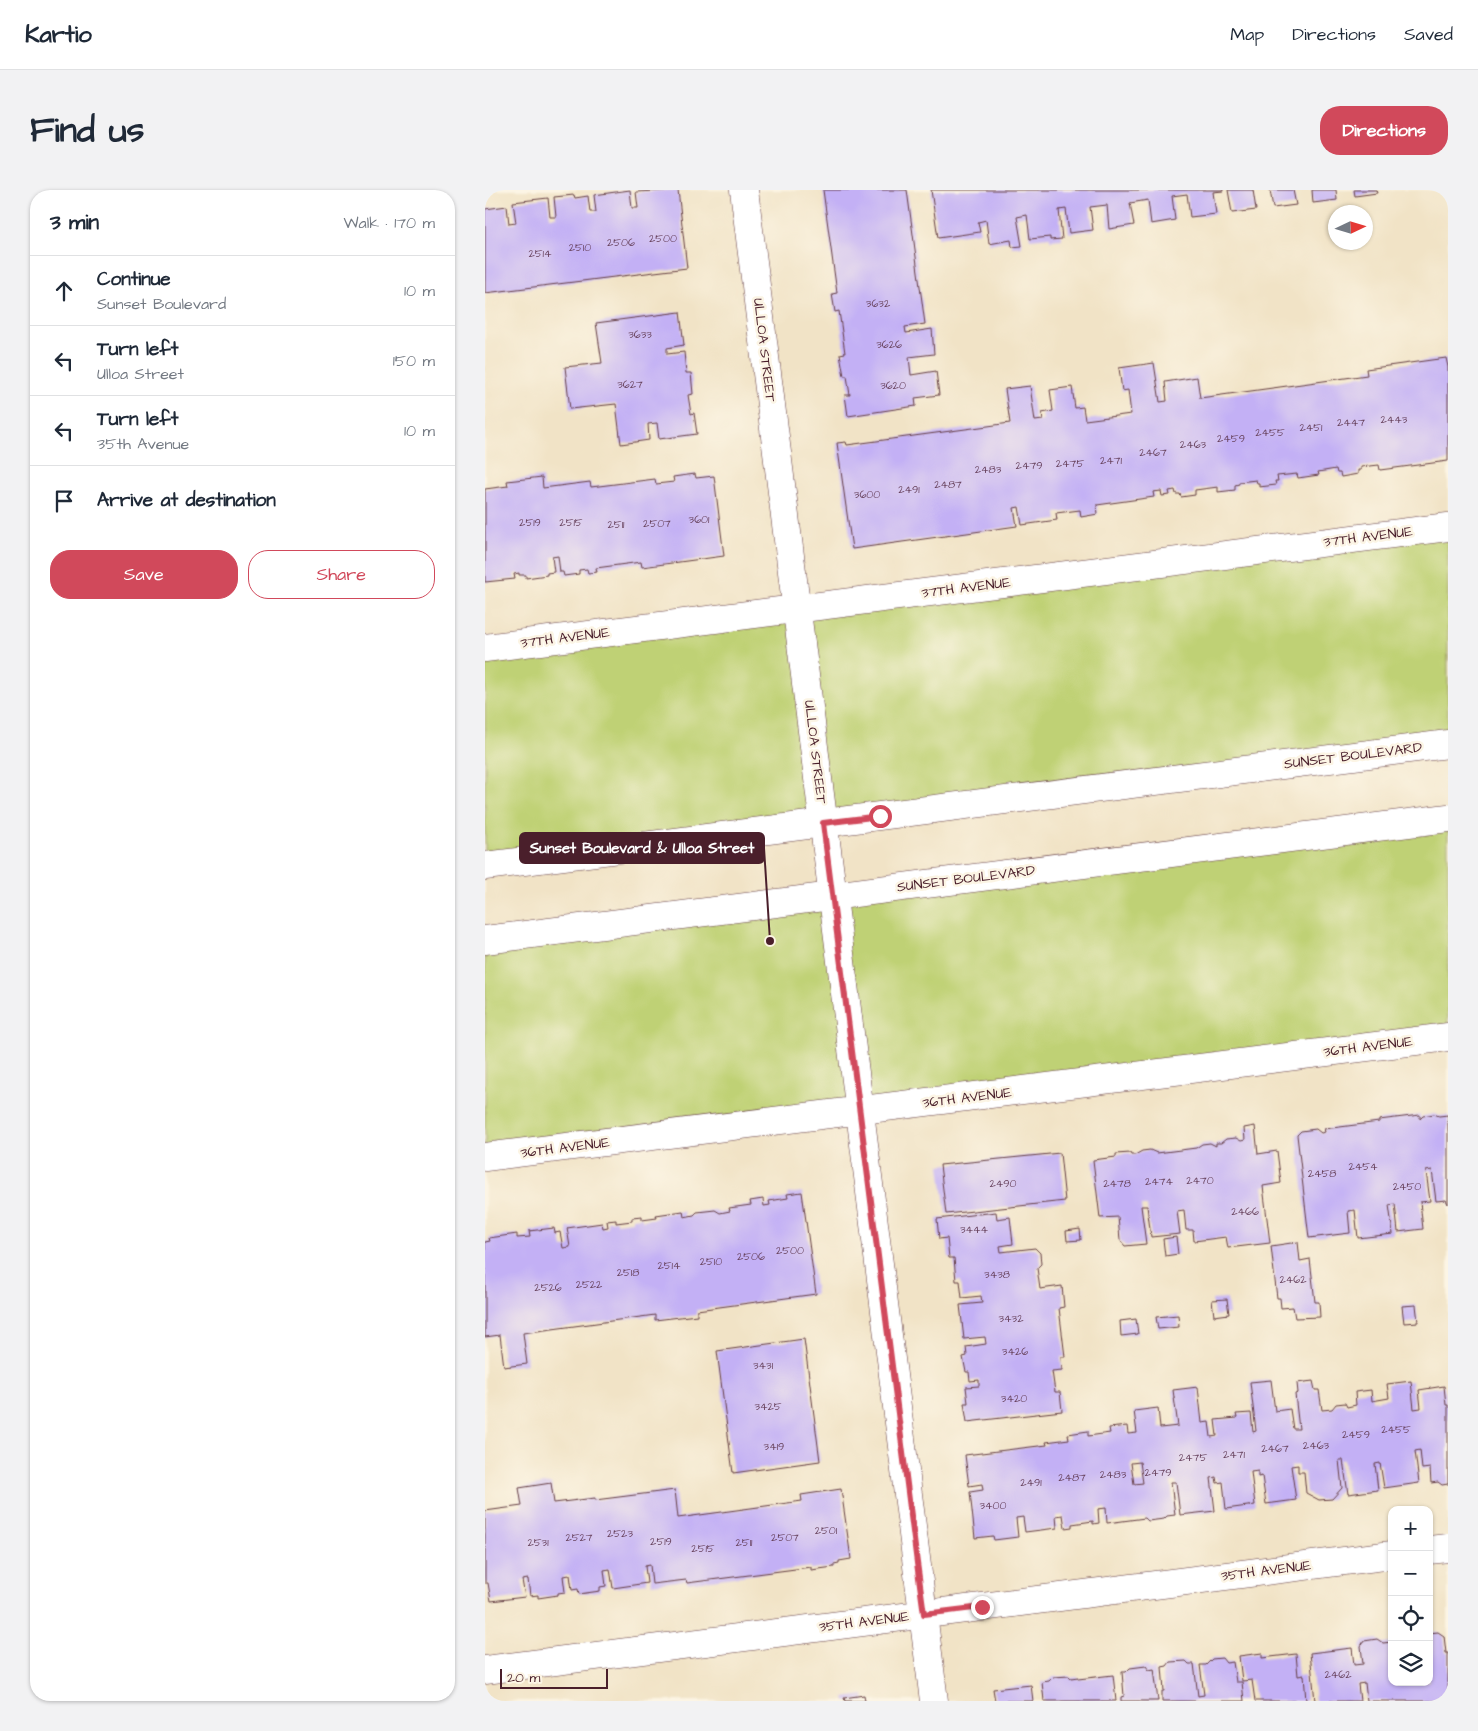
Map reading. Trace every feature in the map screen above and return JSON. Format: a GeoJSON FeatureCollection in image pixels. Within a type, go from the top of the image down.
{"type":"FeatureCollection","features":[{"type":"Feature","properties":{"kind":"street","name":"ULLOA STREET"},"geometry":{"type":"LineString","coordinates":[[744,190],[934,1701]]}},
{"type":"Feature","properties":{"kind":"street","name":"37TH AVENUE"},"geometry":{"type":"LineString","coordinates":[[485,648],[1448,527]]}},
{"type":"Feature","properties":{"kind":"street","name":"SUNSET BOULEVARD"},"geometry":{"type":"LineString","coordinates":[[485,866],[1448,744]]}},
{"type":"Feature","properties":{"kind":"street","name":"SUNSET BOULEVARD"},"geometry":{"type":"LineString","coordinates":[[485,940],[1448,818]]}},
{"type":"Feature","properties":{"kind":"street","name":"36TH AVENUE"},"geometry":{"type":"LineString","coordinates":[[485,1157],[1448,1037]]}},
{"type":"Feature","properties":{"kind":"street"},"geometry":{"type":"LineString","coordinates":[[1433,1550],[1448,1548]]}},
{"type":"Feature","properties":{"kind":"street","name":"35TH AVENUE"},"geometry":{"type":"LineString","coordinates":[[485,1670],[1388,1556]]}},
{"type":"Feature","properties":{"kind":"green space"},"geometry":{"type":"Polygon","coordinates":[[[1448,527],[1448,744],[485,866],[485,648],[1448,527]]]}},
{"type":"Feature","properties":{"kind":"green space"},"geometry":{"type":"Polygon","coordinates":[[[1448,818],[1448,1037],[485,1157],[485,939],[1448,818]]]}},
{"type":"Feature","properties":{"kind":"building"},"geometry":{"type":"Polygon","coordinates":[[[630,190],[632,208],[638,208],[636,192],[678,190],[687,268],[485,293],[485,209],[507,206],[509,224],[516,223],[513,202],[548,198],[550,217],[556,217],[554,197],[574,195],[575,198],[588,196],[590,212],[596,212],[594,195],[630,190]]]}},
{"type":"Feature","properties":{"kind":"building"},"geometry":{"type":"Polygon","coordinates":[[[823,190],[907,190],[925,324],[905,327],[906,333],[932,329],[934,354],[909,357],[911,375],[936,371],[939,395],[915,398],[916,406],[848,416],[845,395],[850,395],[847,376],[844,376],[840,354],[845,353],[839,311],[835,312],[832,294],[837,293],[823,190]]]}},
{"type":"Feature","properties":{"kind":"building"},"geometry":{"type":"Polygon","coordinates":[[[931,190],[1223,191],[1213,192],[1216,214],[1190,217],[1187,194],[1172,196],[1175,220],[1151,224],[1148,200],[1130,203],[1134,225],[1109,229],[1107,205],[1090,207],[1093,230],[1069,233],[1066,209],[1059,210],[1062,239],[1050,240],[1050,237],[1030,239],[1027,215],[1017,217],[1022,246],[1012,247],[1011,240],[989,244],[986,220],[978,222],[980,232],[938,238],[931,190]]]}},
{"type":"Feature","properties":{"kind":"building"},"geometry":{"type":"Polygon","coordinates":[[[1228,190],[1253,190],[1256,210],[1232,213],[1228,190]]]}},
{"type":"Feature","properties":{"kind":"building"},"geometry":{"type":"Polygon","coordinates":[[[1270,190],[1293,190],[1296,205],[1273,208],[1270,190]]]}},
{"type":"Feature","properties":{"kind":"building"},"geometry":{"type":"Polygon","coordinates":[[[1312,190],[1336,190],[1337,200],[1313,203],[1312,190]]]}},
{"type":"Feature","properties":{"kind":"building"},"geometry":{"type":"Polygon","coordinates":[[[1354,190],[1376,190],[1377,193],[1355,196],[1354,190]]]}},
{"type":"Feature","properties":{"kind":"building"},"geometry":{"type":"Polygon","coordinates":[[[680,312],[684,345],[667,348],[667,354],[684,352],[686,373],[691,373],[693,394],[688,395],[691,414],[694,413],[697,434],[659,439],[657,423],[648,424],[649,440],[621,444],[616,404],[570,409],[565,367],[602,363],[596,323],[680,312]]]}},
{"type":"Feature","properties":{"kind":"building"},"geometry":{"type":"Polygon","coordinates":[[[1446,358],[1448,367],[1448,461],[1380,470],[1379,465],[1361,467],[1361,470],[1358,470],[1358,474],[1341,477],[1336,469],[1318,472],[1319,475],[1298,478],[1297,474],[1277,476],[1278,481],[1275,481],[1276,485],[1259,487],[1259,483],[1256,480],[1239,482],[1239,484],[1235,485],[1235,490],[1218,492],[1218,487],[1195,490],[1195,495],[1181,497],[1180,494],[1176,494],[1175,490],[1169,491],[1170,495],[1162,496],[1161,491],[1153,492],[1154,497],[1097,505],[1098,514],[1081,517],[1080,510],[1056,513],[1057,520],[1022,525],[1019,507],[1014,508],[1017,526],[852,549],[837,443],[846,442],[847,445],[1010,423],[1005,389],[1030,386],[1035,421],[1043,420],[1042,413],[1053,411],[1050,390],[1072,387],[1075,408],[1083,407],[1085,420],[1131,414],[1128,390],[1122,391],[1119,368],[1154,363],[1160,402],[1167,401],[1165,382],[1197,377],[1200,398],[1367,375],[1366,369],[1446,358]]]}},
{"type":"Feature","properties":{"kind":"building"},"geometry":{"type":"Polygon","coordinates":[[[695,474],[696,478],[714,476],[724,556],[642,567],[641,562],[596,568],[597,572],[588,573],[587,569],[579,570],[579,574],[564,576],[563,572],[560,572],[558,556],[552,557],[554,572],[547,573],[547,575],[526,578],[526,575],[519,575],[519,573],[514,574],[515,579],[485,582],[485,489],[508,486],[507,481],[542,477],[543,488],[590,482],[591,487],[655,479],[656,484],[674,482],[673,477],[695,474]]]}},
{"type":"Feature","properties":{"kind":"building"},"geometry":{"type":"Polygon","coordinates":[[[1434,1114],[1439,1116],[1448,1115],[1448,1204],[1446,1200],[1436,1201],[1432,1170],[1426,1171],[1430,1201],[1420,1202],[1423,1229],[1398,1232],[1395,1204],[1389,1205],[1393,1234],[1358,1238],[1355,1210],[1348,1211],[1350,1233],[1309,1238],[1297,1135],[1301,1131],[1316,1129],[1321,1133],[1325,1132],[1324,1129],[1420,1115],[1420,1119],[1423,1116],[1434,1114]]]}},
{"type":"Feature","properties":{"kind":"building"},"geometry":{"type":"Polygon","coordinates":[[[1255,1126],[1258,1154],[1277,1151],[1281,1183],[1263,1186],[1270,1243],[1228,1248],[1226,1237],[1194,1241],[1193,1230],[1186,1230],[1184,1210],[1177,1211],[1180,1234],[1151,1237],[1147,1206],[1141,1206],[1146,1244],[1125,1246],[1120,1240],[1118,1217],[1100,1218],[1093,1160],[1116,1157],[1116,1154],[1130,1153],[1135,1155],[1142,1151],[1150,1150],[1157,1153],[1196,1148],[1202,1144],[1210,1143],[1216,1146],[1216,1143],[1221,1143],[1226,1139],[1236,1138],[1241,1141],[1245,1140],[1244,1128],[1255,1126]]]}},
{"type":"Feature","properties":{"kind":"building"},"geometry":{"type":"Polygon","coordinates":[[[1060,1153],[1065,1201],[946,1214],[940,1165],[1060,1153]]]}},
{"type":"Feature","properties":{"kind":"building"},"geometry":{"type":"Polygon","coordinates":[[[802,1192],[816,1294],[697,1310],[697,1315],[655,1320],[655,1315],[523,1333],[527,1364],[504,1367],[500,1335],[485,1337],[485,1242],[490,1241],[489,1238],[517,1234],[517,1238],[530,1237],[529,1231],[554,1228],[555,1233],[560,1232],[563,1248],[570,1247],[567,1228],[602,1223],[603,1228],[608,1227],[607,1221],[616,1220],[616,1223],[632,1221],[632,1218],[642,1217],[642,1220],[657,1218],[656,1215],[683,1211],[684,1217],[694,1215],[697,1212],[715,1210],[720,1213],[730,1211],[729,1208],[751,1205],[750,1201],[763,1199],[764,1206],[770,1205],[769,1201],[788,1198],[787,1194],[802,1192]]]}},
{"type":"Feature","properties":{"kind":"building"},"geometry":{"type":"Polygon","coordinates":[[[996,1212],[997,1219],[1010,1217],[1013,1244],[1000,1246],[1001,1252],[1035,1248],[1040,1253],[1041,1264],[1037,1268],[1040,1289],[1062,1286],[1064,1307],[1059,1308],[1065,1357],[1061,1357],[1062,1370],[1052,1371],[1055,1392],[1060,1392],[1062,1411],[967,1422],[964,1403],[968,1403],[966,1387],[979,1386],[979,1380],[970,1381],[969,1372],[966,1372],[963,1357],[967,1356],[966,1347],[986,1344],[985,1337],[964,1339],[960,1305],[982,1303],[981,1296],[962,1298],[960,1281],[956,1281],[954,1258],[949,1258],[947,1238],[939,1239],[937,1219],[996,1212]]]}},
{"type":"Feature","properties":{"kind":"building"},"geometry":{"type":"Polygon","coordinates":[[[1080,1229],[1081,1240],[1067,1241],[1066,1231],[1080,1229]]]}},
{"type":"Feature","properties":{"kind":"building"},"geometry":{"type":"Polygon","coordinates":[[[1176,1237],[1178,1254],[1165,1256],[1163,1239],[1176,1237]]]}},
{"type":"Feature","properties":{"kind":"building"},"geometry":{"type":"Polygon","coordinates":[[[1298,1242],[1300,1261],[1310,1259],[1315,1302],[1319,1302],[1320,1317],[1295,1318],[1293,1307],[1281,1308],[1280,1298],[1277,1298],[1271,1246],[1298,1242]]]}},
{"type":"Feature","properties":{"kind":"building"},"geometry":{"type":"Polygon","coordinates":[[[1227,1299],[1229,1314],[1214,1316],[1212,1300],[1227,1299]]]}},
{"type":"Feature","properties":{"kind":"building"},"geometry":{"type":"Polygon","coordinates":[[[1416,1305],[1418,1322],[1404,1323],[1402,1306],[1416,1305]]]}},
{"type":"Feature","properties":{"kind":"building"},"geometry":{"type":"Polygon","coordinates":[[[1178,1315],[1179,1327],[1158,1329],[1156,1317],[1178,1315]]]}},
{"type":"Feature","properties":{"kind":"building"},"geometry":{"type":"Polygon","coordinates":[[[1136,1319],[1138,1334],[1121,1336],[1120,1321],[1136,1319]]]}},
{"type":"Feature","properties":{"kind":"building"},"geometry":{"type":"Polygon","coordinates":[[[804,1339],[820,1461],[733,1473],[717,1351],[804,1339]]]}},
{"type":"Feature","properties":{"kind":"building"},"geometry":{"type":"Polygon","coordinates":[[[1271,1380],[1275,1411],[1290,1409],[1293,1429],[1299,1429],[1295,1394],[1298,1393],[1297,1383],[1313,1381],[1315,1390],[1319,1390],[1322,1410],[1332,1409],[1336,1404],[1345,1403],[1347,1407],[1356,1405],[1355,1392],[1371,1390],[1372,1401],[1389,1398],[1387,1384],[1411,1381],[1414,1409],[1421,1408],[1419,1390],[1444,1386],[1446,1405],[1448,1405],[1448,1484],[1431,1483],[1430,1468],[1422,1469],[1420,1450],[1415,1451],[1419,1483],[1384,1488],[1380,1463],[1375,1464],[1378,1490],[1348,1494],[1343,1460],[1339,1460],[1342,1488],[1332,1499],[1319,1500],[1306,1493],[1304,1472],[1298,1472],[1298,1465],[1291,1466],[1296,1500],[1266,1504],[1262,1476],[1258,1477],[1258,1471],[1251,1472],[1255,1505],[1226,1509],[1223,1482],[1217,1483],[1216,1477],[1211,1478],[1215,1511],[1180,1515],[1176,1482],[1171,1482],[1175,1515],[1167,1516],[1164,1519],[1148,1521],[1145,1518],[1107,1523],[1106,1508],[1098,1509],[1099,1523],[1093,1524],[1093,1521],[1072,1524],[1072,1527],[1065,1528],[1063,1515],[1056,1516],[1057,1528],[1025,1532],[1023,1517],[1016,1518],[1018,1537],[994,1540],[993,1536],[975,1538],[970,1492],[983,1490],[982,1484],[969,1486],[965,1455],[1047,1445],[1046,1442],[1069,1439],[1068,1434],[1088,1431],[1088,1436],[1110,1433],[1109,1428],[1127,1426],[1128,1434],[1137,1433],[1134,1411],[1158,1408],[1160,1428],[1178,1426],[1173,1390],[1198,1387],[1202,1423],[1209,1422],[1211,1437],[1217,1436],[1215,1420],[1237,1418],[1236,1414],[1251,1413],[1253,1432],[1256,1431],[1250,1382],[1271,1380]],[[1140,1462],[1131,1463],[1134,1484],[1143,1483],[1140,1462]]]}},
{"type":"Feature","properties":{"kind":"building"},"geometry":{"type":"Polygon","coordinates":[[[551,1483],[554,1503],[675,1490],[678,1518],[802,1501],[801,1495],[841,1489],[851,1559],[839,1561],[839,1563],[834,1564],[834,1567],[811,1570],[811,1567],[687,1583],[686,1580],[652,1584],[650,1565],[645,1566],[647,1583],[613,1588],[610,1569],[604,1570],[606,1586],[600,1587],[600,1591],[579,1594],[578,1589],[572,1590],[570,1575],[563,1576],[565,1592],[558,1593],[558,1595],[538,1598],[538,1595],[530,1596],[528,1579],[522,1580],[525,1597],[491,1601],[488,1583],[485,1583],[485,1511],[522,1506],[519,1488],[551,1483]]]}},
{"type":"Feature","properties":{"kind":"building"},"geometry":{"type":"Polygon","coordinates":[[[1438,1632],[1444,1636],[1446,1653],[1448,1653],[1448,1701],[1367,1701],[1365,1683],[1358,1684],[1360,1701],[1315,1701],[1310,1653],[1352,1648],[1354,1665],[1363,1664],[1361,1646],[1364,1641],[1377,1639],[1383,1643],[1388,1642],[1388,1686],[1433,1686],[1433,1633],[1438,1632]]]}},
{"type":"Feature","properties":{"kind":"building"},"geometry":{"type":"Polygon","coordinates":[[[1262,1653],[1262,1658],[1296,1654],[1298,1676],[1304,1675],[1306,1701],[1255,1701],[1252,1680],[1242,1681],[1239,1656],[1262,1653]]]}},
{"type":"Feature","properties":{"kind":"building"},"geometry":{"type":"Polygon","coordinates":[[[1222,1658],[1226,1663],[1233,1662],[1236,1682],[1242,1682],[1244,1701],[1162,1701],[1162,1691],[1164,1691],[1162,1667],[1167,1666],[1170,1662],[1186,1661],[1189,1664],[1194,1664],[1198,1696],[1204,1695],[1200,1665],[1206,1665],[1212,1659],[1222,1658]]]}},
{"type":"Feature","properties":{"kind":"building"},"geometry":{"type":"Polygon","coordinates":[[[1146,1666],[1149,1670],[1154,1669],[1158,1701],[1121,1701],[1121,1697],[1124,1696],[1122,1672],[1126,1672],[1130,1668],[1146,1666]]]}},
{"type":"Feature","properties":{"kind":"building"},"geometry":{"type":"Polygon","coordinates":[[[1113,1675],[1116,1701],[1044,1701],[1042,1682],[1049,1681],[1053,1677],[1069,1676],[1071,1678],[1078,1677],[1078,1679],[1113,1675]]]}},
{"type":"Feature","properties":{"kind":"building"},"geometry":{"type":"Polygon","coordinates":[[[1031,1685],[1033,1701],[995,1701],[993,1689],[1031,1685]]]}},
{"type":"Feature","properties":{"kind":"building"},"geometry":{"type":"Polygon","coordinates":[[[864,1695],[865,1701],[845,1701],[844,1698],[864,1695]]]}},
{"type":"Feature","properties":{"kind":"place","name":"Sunset Boulevard & Ulloa Street"},"geometry":{"type":"Point","coordinates":[770,941]}},
{"type":"Feature","properties":{"kind":"route"},"geometry":{"type":"LineString","coordinates":[[880,816],[823,823],[917,1563],[924,1614],[982,1607]]}}]}
